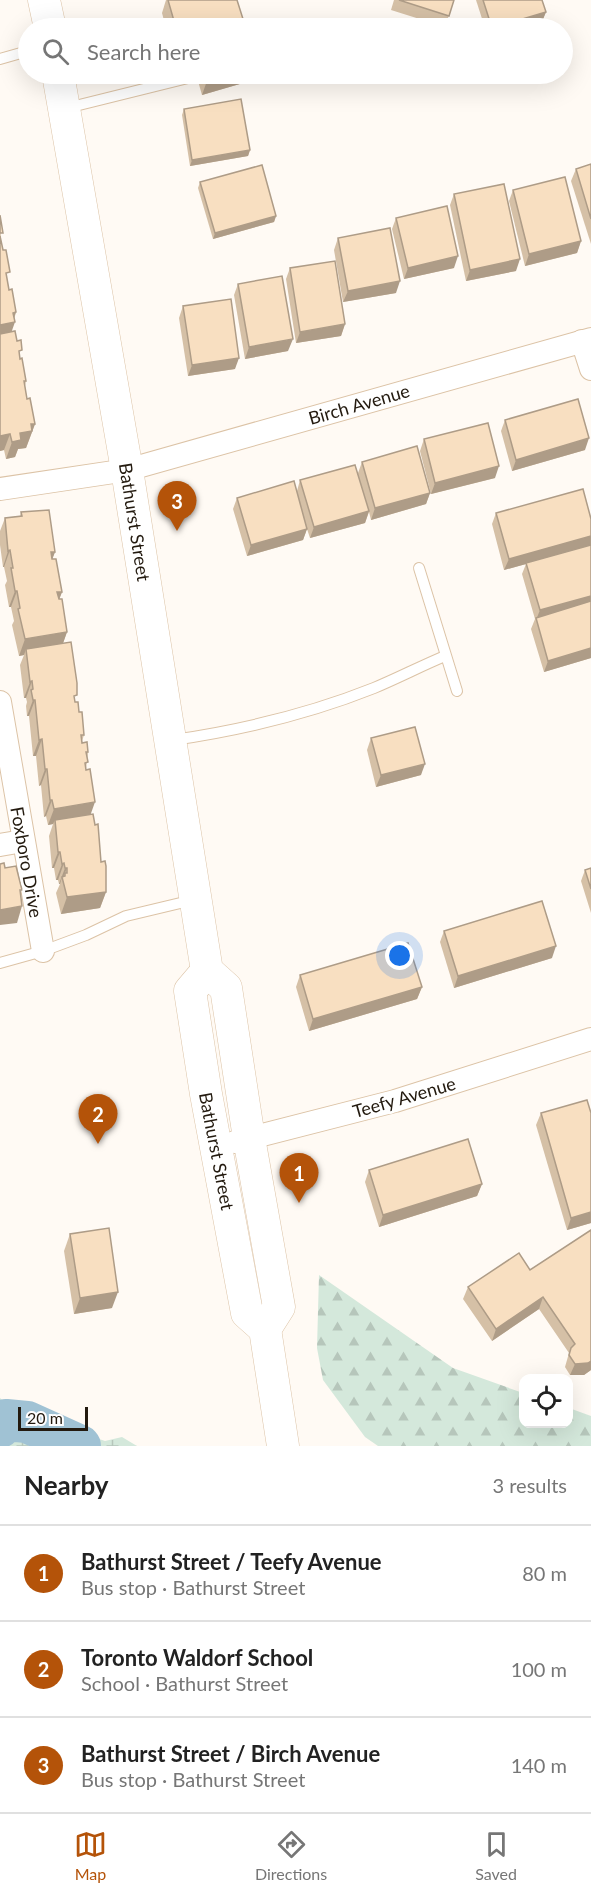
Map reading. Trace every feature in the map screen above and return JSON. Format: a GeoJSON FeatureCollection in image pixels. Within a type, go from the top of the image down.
{"type":"FeatureCollection","features":[{"type":"Feature","properties":{"kind":"main road"},"geometry":{"type":"LineString","coordinates":[[44,0],[48,18]]}},
{"type":"Feature","properties":{"kind":"main road","name":"Bathurst Street"},"geometry":{"type":"LineString","coordinates":[[60,84],[127,470],[207,971],[226,988],[249,1138],[279,1307],[265,1329],[247,1313],[215,1147],[190,991],[207,971]]}},
{"type":"Feature","properties":{"kind":"main road"},"geometry":{"type":"LineString","coordinates":[[265,1329],[283,1446]]}},
{"type":"Feature","properties":{"kind":"street","name":"Birch Avenue"},"geometry":{"type":"LineString","coordinates":[[0,489],[127,470],[586,340]]}},
{"type":"Feature","properties":{"kind":"street"},"geometry":{"type":"LineString","coordinates":[[586,340],[591,369]]}},
{"type":"Feature","properties":{"kind":"street","name":"Foxboro Drive"},"geometry":{"type":"LineString","coordinates":[[0,702],[43,951]]}},
{"type":"Feature","properties":{"kind":"street"},"geometry":{"type":"LineString","coordinates":[[0,845],[23,841]]}},
{"type":"Feature","properties":{"kind":"street","name":"Teefy Avenue"},"geometry":{"type":"LineString","coordinates":[[215,1147],[395,1101],[591,1039]]}},
{"type":"Feature","properties":{"kind":"lane"},"geometry":{"type":"LineString","coordinates":[[0,59],[18,54]]}},
{"type":"Feature","properties":{"kind":"lane"},"geometry":{"type":"LineString","coordinates":[[64,109],[164,84]]}},
{"type":"Feature","properties":{"kind":"lane"},"geometry":{"type":"LineString","coordinates":[[419,567],[457,691]]}},
{"type":"Feature","properties":{"kind":"lane"},"geometry":{"type":"LineString","coordinates":[[170,740],[213,734],[293,716],[373,688],[445,656]]}},
{"type":"Feature","properties":{"kind":"lane"},"geometry":{"type":"LineString","coordinates":[[0,963],[43,951],[86,935],[126,916],[196,900]]}},
{"type":"Feature","properties":{"kind":"green space"},"geometry":{"type":"Polygon","coordinates":[[[319,1275],[453,1368],[519,1392],[519,1428],[573,1428],[573,1409],[591,1416],[591,1446],[378,1446],[365,1437],[323,1380],[317,1348],[319,1275]]]}},
{"type":"Feature","properties":{"kind":"green space"},"geometry":{"type":"Polygon","coordinates":[[[0,1398],[20,1417],[30,1418],[42,1427],[82,1433],[105,1441],[122,1437],[137,1446],[0,1446],[0,1398]]]}},
{"type":"Feature","properties":{"kind":"building"},"geometry":{"type":"Polygon","coordinates":[[[168,0],[237,0],[243,18],[173,18],[168,0]]]}},
{"type":"Feature","properties":{"kind":"building"},"geometry":{"type":"Polygon","coordinates":[[[399,0],[454,0],[449,16],[399,0]]]}},
{"type":"Feature","properties":{"kind":"building"},"geometry":{"type":"Polygon","coordinates":[[[483,0],[542,0],[546,12],[526,18],[489,18],[483,0]]]}},
{"type":"Feature","properties":{"kind":"building"},"geometry":{"type":"Polygon","coordinates":[[[241,99],[250,150],[192,160],[184,109],[241,99]]]}},
{"type":"Feature","properties":{"kind":"building"},"geometry":{"type":"Polygon","coordinates":[[[591,164],[591,219],[576,169],[591,164]]]}},
{"type":"Feature","properties":{"kind":"building"},"geometry":{"type":"Polygon","coordinates":[[[262,165],[276,216],[215,233],[200,182],[262,165]]]}},
{"type":"Feature","properties":{"kind":"building"},"geometry":{"type":"Polygon","coordinates":[[[565,177],[581,241],[529,254],[513,190],[565,177]]]}},
{"type":"Feature","properties":{"kind":"building"},"geometry":{"type":"Polygon","coordinates":[[[504,184],[520,259],[470,270],[454,194],[504,184]]]}},
{"type":"Feature","properties":{"kind":"building"},"geometry":{"type":"Polygon","coordinates":[[[447,206],[458,256],[408,268],[396,218],[447,206]]]}},
{"type":"Feature","properties":{"kind":"building"},"geometry":{"type":"Polygon","coordinates":[[[0,215],[3,233],[0,233],[0,215]]]}},
{"type":"Feature","properties":{"kind":"building"},"geometry":{"type":"Polygon","coordinates":[[[390,228],[400,281],[348,291],[338,238],[390,228]]]}},
{"type":"Feature","properties":{"kind":"building"},"geometry":{"type":"Polygon","coordinates":[[[0,236],[3,250],[6,250],[10,272],[6,273],[9,290],[12,289],[16,312],[13,313],[15,322],[0,325],[0,236]]]}},
{"type":"Feature","properties":{"kind":"building"},"geometry":{"type":"Polygon","coordinates":[[[335,261],[345,324],[300,332],[290,268],[335,261]]]}},
{"type":"Feature","properties":{"kind":"building"},"geometry":{"type":"Polygon","coordinates":[[[282,276],[293,339],[249,347],[238,284],[282,276]]]}},
{"type":"Feature","properties":{"kind":"building"},"geometry":{"type":"Polygon","coordinates":[[[231,299],[239,358],[192,365],[183,306],[231,299]]]}},
{"type":"Feature","properties":{"kind":"building"},"geometry":{"type":"Polygon","coordinates":[[[15,331],[17,341],[21,340],[20,359],[22,358],[27,399],[30,398],[35,424],[31,424],[32,431],[20,433],[21,440],[12,442],[10,434],[0,436],[0,334],[15,331]]]}},
{"type":"Feature","properties":{"kind":"building"},"geometry":{"type":"Polygon","coordinates":[[[578,399],[589,438],[516,460],[505,420],[578,399]]]}},
{"type":"Feature","properties":{"kind":"building"},"geometry":{"type":"Polygon","coordinates":[[[488,423],[499,466],[435,483],[424,439],[488,423]]]}},
{"type":"Feature","properties":{"kind":"building"},"geometry":{"type":"Polygon","coordinates":[[[417,446],[430,493],[375,508],[362,462],[417,446]]]}},
{"type":"Feature","properties":{"kind":"building"},"geometry":{"type":"Polygon","coordinates":[[[355,465],[369,511],[314,527],[300,480],[355,465]]]}},
{"type":"Feature","properties":{"kind":"building"},"geometry":{"type":"Polygon","coordinates":[[[294,481],[307,529],[251,545],[237,498],[294,481]]]}},
{"type":"Feature","properties":{"kind":"building"},"geometry":{"type":"Polygon","coordinates":[[[583,489],[591,519],[591,536],[509,559],[496,513],[583,489]]]}},
{"type":"Feature","properties":{"kind":"building"},"geometry":{"type":"Polygon","coordinates":[[[49,510],[55,552],[51,552],[52,559],[56,559],[62,592],[57,592],[59,599],[62,599],[67,632],[25,639],[11,568],[13,568],[10,550],[8,551],[5,518],[22,516],[21,512],[49,510]]]}},
{"type":"Feature","properties":{"kind":"building"},"geometry":{"type":"Polygon","coordinates":[[[591,545],[591,596],[540,610],[526,563],[591,545]]]}},
{"type":"Feature","properties":{"kind":"building"},"geometry":{"type":"Polygon","coordinates":[[[591,601],[591,648],[548,661],[536,618],[591,601]]]}},
{"type":"Feature","properties":{"kind":"building"},"geometry":{"type":"Polygon","coordinates":[[[71,642],[77,683],[77,695],[74,696],[75,702],[78,702],[79,712],[82,712],[84,735],[81,735],[82,743],[87,742],[88,762],[85,763],[86,770],[90,769],[95,802],[54,809],[52,800],[50,800],[42,739],[39,740],[26,649],[71,642]]]}},
{"type":"Feature","properties":{"kind":"building"},"geometry":{"type":"Polygon","coordinates":[[[415,727],[425,764],[381,775],[371,738],[415,727]]]}},
{"type":"Feature","properties":{"kind":"building"},"geometry":{"type":"Polygon","coordinates":[[[93,814],[95,825],[98,824],[101,862],[105,861],[106,866],[106,892],[67,897],[62,877],[67,873],[67,868],[64,863],[62,864],[60,852],[58,852],[55,820],[93,814]]]}},
{"type":"Feature","properties":{"kind":"building"},"geometry":{"type":"Polygon","coordinates":[[[4,863],[5,868],[16,866],[22,890],[20,890],[22,906],[0,910],[0,864],[4,863]]]}},
{"type":"Feature","properties":{"kind":"building"},"geometry":{"type":"Polygon","coordinates":[[[591,868],[591,889],[585,870],[591,868]]]}},
{"type":"Feature","properties":{"kind":"building"},"geometry":{"type":"Polygon","coordinates":[[[542,901],[556,946],[458,976],[444,931],[542,901]]]}},
{"type":"Feature","properties":{"kind":"building"},"geometry":{"type":"Polygon","coordinates":[[[408,943],[422,987],[313,1019],[300,975],[408,943]]]}},
{"type":"Feature","properties":{"kind":"building"},"geometry":{"type":"Polygon","coordinates":[[[587,1100],[591,1113],[591,1212],[571,1218],[541,1113],[587,1100]]]}},
{"type":"Feature","properties":{"kind":"building"},"geometry":{"type":"Polygon","coordinates":[[[468,1139],[482,1184],[383,1215],[369,1170],[468,1139]]]}},
{"type":"Feature","properties":{"kind":"building"},"geometry":{"type":"Polygon","coordinates":[[[109,1228],[118,1292],[80,1298],[70,1234],[109,1228]]]}},
{"type":"Feature","properties":{"kind":"building"},"geometry":{"type":"Polygon","coordinates":[[[591,1230],[591,1361],[575,1364],[569,1355],[575,1344],[543,1297],[496,1329],[468,1287],[519,1253],[530,1270],[591,1230]]]}},
{"type":"Feature","properties":{"kind":"waterway"},"geometry":{"type":"LineString","coordinates":[[0,1427],[6,1420],[27,1422],[80,1446]]}},
{"type":"Feature","properties":{"kind":"place","name":"Bathurst Street / Birch Avenue"},"geometry":{"type":"Point","coordinates":[177,531]}},
{"type":"Feature","properties":{"kind":"place","name":"Toronto Waldorf School"},"geometry":{"type":"Point","coordinates":[98,1144]}},
{"type":"Feature","properties":{"kind":"place","name":"Bathurst Street / Teefy Avenue"},"geometry":{"type":"Point","coordinates":[299,1203]}}]}
